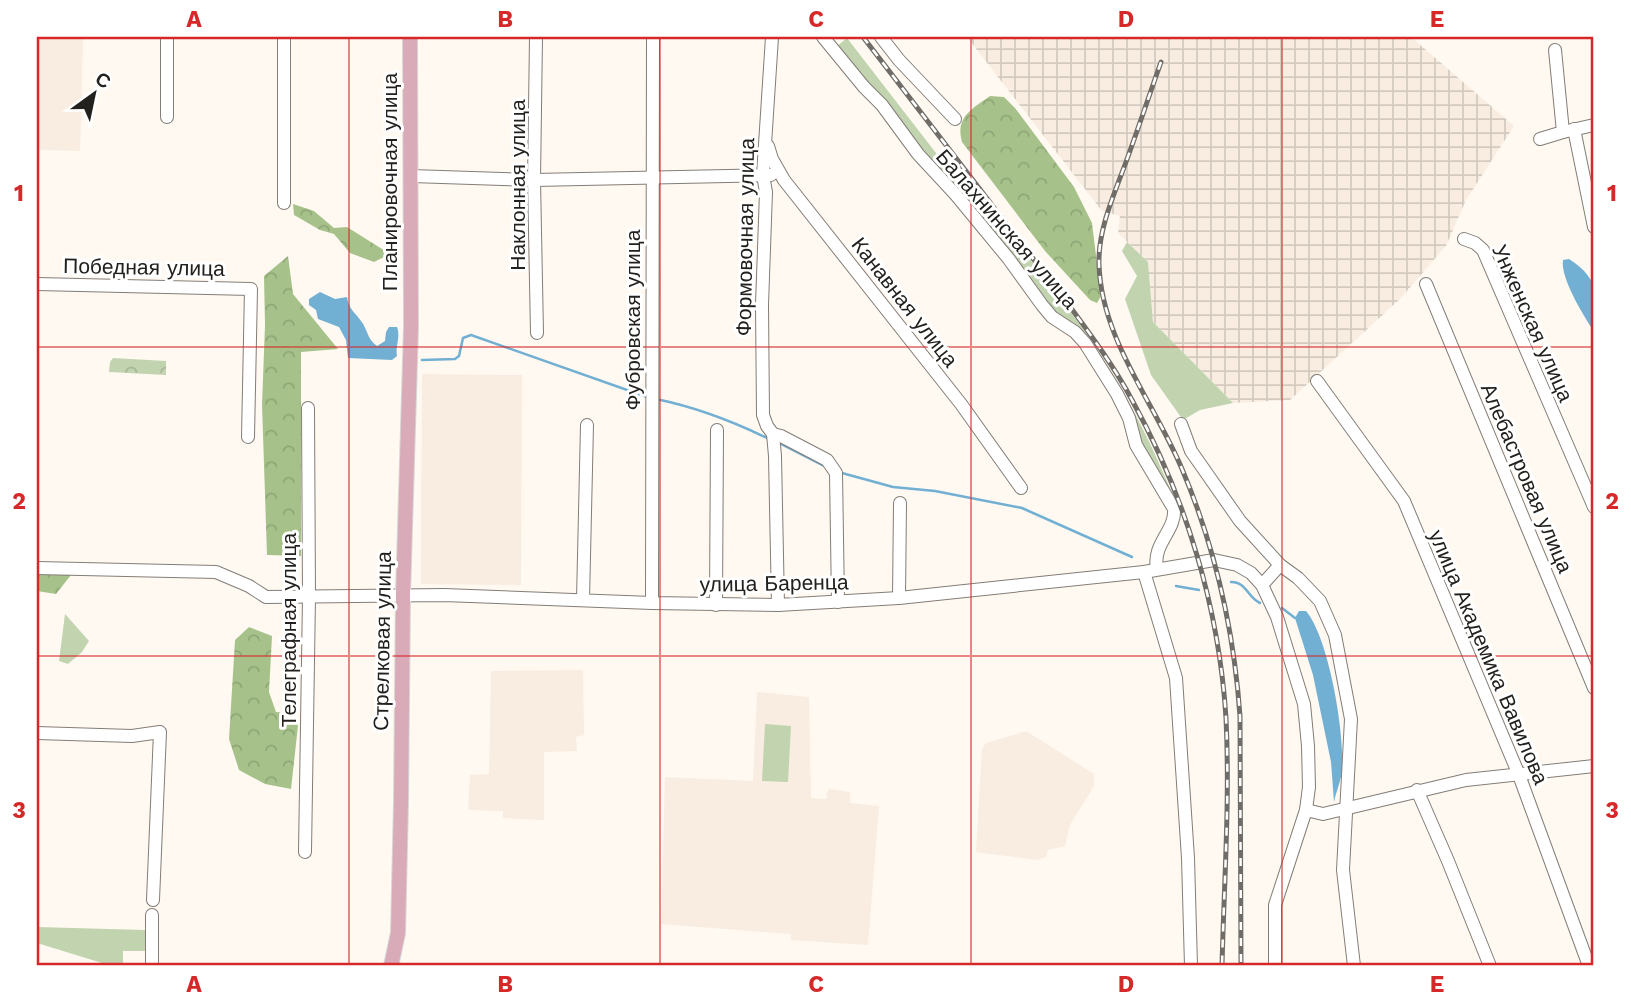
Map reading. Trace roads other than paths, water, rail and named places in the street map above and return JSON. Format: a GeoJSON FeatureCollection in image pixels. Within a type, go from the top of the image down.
{"type":"FeatureCollection","features":[{"type":"Feature","properties":{"kind":"main road","name":"Планировочная улица"},"geometry":{"type":"LineString","coordinates":[[410,37],[411,327]]}},
{"type":"Feature","properties":{"kind":"main road","name":"Стрелковая улица"},"geometry":{"type":"LineString","coordinates":[[393,960],[398,933],[403,595],[411,327]]}},
{"type":"Feature","properties":{"kind":"main road"},"geometry":{"type":"LineString","coordinates":[[379,966],[393,960]]}},
{"type":"Feature","properties":{"kind":"street"},"geometry":{"type":"LineString","coordinates":[[167,37],[167,117]]}},
{"type":"Feature","properties":{"kind":"street"},"geometry":{"type":"LineString","coordinates":[[284,37],[284,203]]}},
{"type":"Feature","properties":{"kind":"street","name":"Наклонная улица"},"geometry":{"type":"LineString","coordinates":[[536,37],[534,180],[537,333]]}},
{"type":"Feature","properties":{"kind":"street","name":"Фубровская улица"},"geometry":{"type":"LineString","coordinates":[[652,603],[653,37]]}},
{"type":"Feature","properties":{"kind":"street","name":"Балахнинская улица"},"geometry":{"type":"LineString","coordinates":[[823,37],[882,105],[918,155],[956,195],[1008,258],[1042,306],[1085,343],[1117,394],[1129,418],[1136,445],[1174,509],[1174,517],[1157,551],[1157,569]]}},
{"type":"Feature","properties":{"kind":"street"},"geometry":{"type":"LineString","coordinates":[[881,37],[955,119]]}},
{"type":"Feature","properties":{"kind":"street","name":"Формовочная улица"},"geometry":{"type":"LineString","coordinates":[[773,39],[763,174],[766,192],[763,415],[773,434],[778,605]]}},
{"type":"Feature","properties":{"kind":"street"},"geometry":{"type":"LineString","coordinates":[[1555,50],[1568,130],[1594,227]]}},
{"type":"Feature","properties":{"kind":"street"},"geometry":{"type":"LineString","coordinates":[[1540,139],[1594,125]]}},
{"type":"Feature","properties":{"kind":"street","name":"Канавная улица"},"geometry":{"type":"LineString","coordinates":[[765,138],[772,159],[784,180],[961,404],[1021,488]]}},
{"type":"Feature","properties":{"kind":"street"},"geometry":{"type":"LineString","coordinates":[[411,176],[534,180],[763,174],[784,180]]}},
{"type":"Feature","properties":{"kind":"street","name":"Унженская улица"},"geometry":{"type":"LineString","coordinates":[[1464,239],[1483,250],[1594,507]]}},
{"type":"Feature","properties":{"kind":"street","name":"Победная улица"},"geometry":{"type":"LineString","coordinates":[[37,284],[251,289],[248,437]]}},
{"type":"Feature","properties":{"kind":"street","name":"Алебастровая улица"},"geometry":{"type":"LineString","coordinates":[[1426,284],[1594,688]]}},
{"type":"Feature","properties":{"kind":"street","name":"улица Академика Вавилова"},"geometry":{"type":"LineString","coordinates":[[1317,381],[1404,501],[1519,775],[1589,966]]}},
{"type":"Feature","properties":{"kind":"street","name":"Телеграфная улица"},"geometry":{"type":"LineString","coordinates":[[305,852],[309,597],[308,408]]}},
{"type":"Feature","properties":{"kind":"street"},"geometry":{"type":"LineString","coordinates":[[1181,424],[1191,451],[1241,521],[1280,565],[1298,578],[1320,601],[1335,635],[1351,719],[1343,870],[1354,966]]}},
{"type":"Feature","properties":{"kind":"street"},"geometry":{"type":"LineString","coordinates":[[583,600],[587,425]]}},
{"type":"Feature","properties":{"kind":"street"},"geometry":{"type":"LineString","coordinates":[[716,605],[717,430]]}},
{"type":"Feature","properties":{"kind":"street"},"geometry":{"type":"LineString","coordinates":[[773,434],[827,460],[836,473],[838,602]]}},
{"type":"Feature","properties":{"kind":"street"},"geometry":{"type":"LineString","coordinates":[[899,598],[900,503]]}},
{"type":"Feature","properties":{"kind":"street","name":"улица Баренца"},"geometry":{"type":"LineString","coordinates":[[37,568],[216,572],[249,586],[266,597],[520,596],[716,605],[778,605],[899,598],[1144,572],[1206,561],[1225,561],[1251,573],[1262,585]]}},
{"type":"Feature","properties":{"kind":"street"},"geometry":{"type":"LineString","coordinates":[[1275,966],[1275,905],[1306,810],[1309,787],[1304,704],[1278,617],[1262,585],[1280,565]]}},
{"type":"Feature","properties":{"kind":"street"},"geometry":{"type":"LineString","coordinates":[[1144,572],[1176,678],[1191,966]]}},
{"type":"Feature","properties":{"kind":"street"},"geometry":{"type":"LineString","coordinates":[[37,733],[110,735],[160,732],[153,900]]}},
{"type":"Feature","properties":{"kind":"street"},"geometry":{"type":"LineString","coordinates":[[1306,810],[1324,814],[1466,780],[1594,766]]}},
{"type":"Feature","properties":{"kind":"street"},"geometry":{"type":"LineString","coordinates":[[1417,790],[1490,966]]}},
{"type":"Feature","properties":{"kind":"street"},"geometry":{"type":"LineString","coordinates":[[152,915],[152,966]]}},
{"type":"Feature","properties":{"kind":"water"},"geometry":{"type":"Polygon","coordinates":[[[1569,259],[1580,267],[1592,282],[1595,299],[1594,332],[1565,277],[1563,260],[1569,259]]]}},
{"type":"Feature","properties":{"kind":"water"},"geometry":{"type":"Polygon","coordinates":[[[320,292],[335,299],[347,297],[351,308],[377,346],[385,341],[389,327],[397,327],[397,356],[392,360],[348,358],[346,340],[339,327],[318,319],[316,310],[309,305],[309,299],[320,292]]]}},
{"type":"Feature","properties":{"kind":"water"},"geometry":{"type":"Polygon","coordinates":[[[1299,611],[1306,611],[1314,624],[1322,642],[1334,687],[1342,754],[1341,774],[1334,802],[1331,762],[1313,675],[1295,618],[1299,611]]]}},
{"type":"Feature","properties":{"kind":"waterway"},"geometry":{"type":"LineString","coordinates":[[422,360],[455,359],[459,356],[463,338],[471,335],[647,397]]}},
{"type":"Feature","properties":{"kind":"waterway"},"geometry":{"type":"LineString","coordinates":[[656,399],[713,415],[767,438]]}},
{"type":"Feature","properties":{"kind":"waterway"},"geometry":{"type":"LineString","coordinates":[[779,443],[826,467]]}},
{"type":"Feature","properties":{"kind":"waterway"},"geometry":{"type":"LineString","coordinates":[[842,473],[893,487],[935,491],[1022,508],[1132,557]]}},
{"type":"Feature","properties":{"kind":"waterway"},"geometry":{"type":"LineString","coordinates":[[1231,582],[1240,584],[1260,603]]}},
{"type":"Feature","properties":{"kind":"waterway"},"geometry":{"type":"LineString","coordinates":[[1176,586],[1199,590]]}},
{"type":"Feature","properties":{"kind":"waterway"},"geometry":{"type":"LineString","coordinates":[[1282,608],[1295,618]]}},
{"type":"Feature","properties":{"kind":"railway"},"geometry":{"type":"LineString","coordinates":[[863,37],[1103,353],[1151,437],[1184,514],[1197,554],[1216,635],[1226,718],[1227,811],[1222,966]]}},
{"type":"Feature","properties":{"kind":"railway"},"geometry":{"type":"LineString","coordinates":[[1161,62],[1108,212],[1101,238],[1099,264],[1102,292],[1119,344],[1170,444],[1194,499],[1213,559],[1228,621],[1240,716],[1241,966]]}}]}
